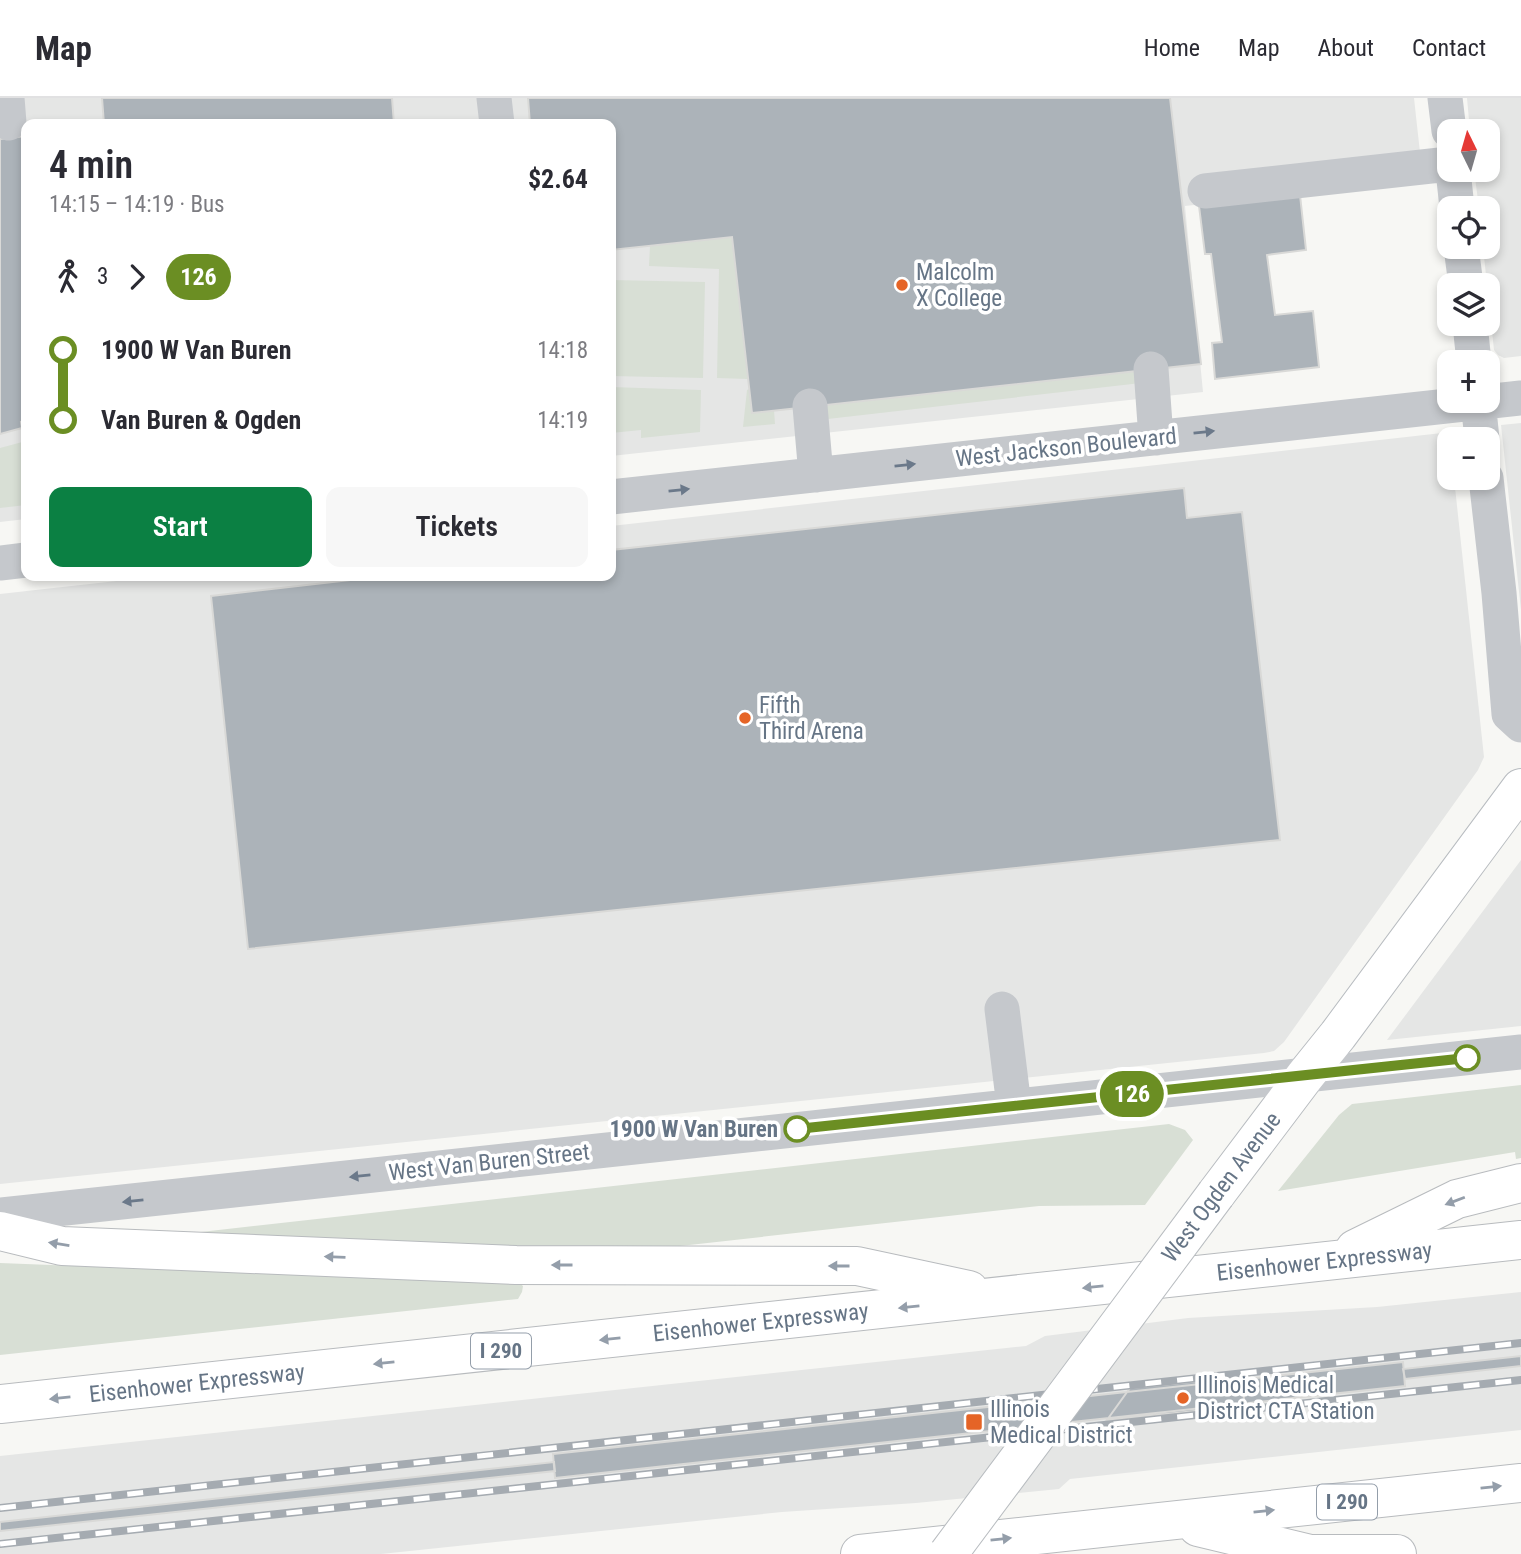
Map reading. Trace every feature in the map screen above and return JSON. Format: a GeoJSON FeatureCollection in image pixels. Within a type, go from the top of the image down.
{"type":"FeatureCollection","features":[{"type":"Feature","properties":{"kind":"main road","name":"West Ogden Avenue"},"geometry":{"type":"LineString","coordinates":[[948,1554],[1521,788]]}},
{"type":"Feature","properties":{"kind":"main road"},"geometry":{"type":"LineString","coordinates":[[1331,1261],[1457,1199],[1521,1184]]}},
{"type":"Feature","properties":{"kind":"main road"},"geometry":{"type":"LineString","coordinates":[[0,1231],[62,1246],[489,1264],[857,1266],[1002,1297]]}},
{"type":"Feature","properties":{"kind":"main road","name":"Eisenhower Expressway"},"geometry":{"type":"LineString","coordinates":[[0,1404],[1521,1240]]}},
{"type":"Feature","properties":{"kind":"main road","name":"I 290"},"geometry":{"type":"LineString","coordinates":[[860,1554],[1521,1483]]}},
{"type":"Feature","properties":{"kind":"main road"},"geometry":{"type":"LineString","coordinates":[[1172,1521],[1310,1554],[1397,1554]]}},
{"type":"Feature","properties":{"kind":"street"},"geometry":{"type":"LineString","coordinates":[[494,98],[496,119]]}},
{"type":"Feature","properties":{"kind":"street"},"geometry":{"type":"LineString","coordinates":[[1446,98],[1448,119]]}},
{"type":"Feature","properties":{"kind":"street"},"geometry":{"type":"LineString","coordinates":[[1205,191],[1437,165]]}},
{"type":"Feature","properties":{"kind":"street"},"geometry":{"type":"LineString","coordinates":[[1151,369],[1156,438]]}},
{"type":"Feature","properties":{"kind":"street","name":"West Jackson Boulevard"},"geometry":{"type":"LineString","coordinates":[[1500,400],[1521,398]]}},
{"type":"Feature","properties":{"kind":"street"},"geometry":{"type":"LineString","coordinates":[[810,406],[816,475]]}},
{"type":"Feature","properties":{"kind":"street","name":"West Jackson Boulevard"},"geometry":{"type":"LineString","coordinates":[[616,496],[1437,407]]}},
{"type":"Feature","properties":{"kind":"street"},"geometry":{"type":"LineString","coordinates":[[1487,490],[1509,714],[1521,725]]}},
{"type":"Feature","properties":{"kind":"street"},"geometry":{"type":"LineString","coordinates":[[0,563],[21,561]]}},
{"type":"Feature","properties":{"kind":"street"},"geometry":{"type":"LineString","coordinates":[[1002,1009],[1014,1106]]}},
{"type":"Feature","properties":{"kind":"street","name":"West Van Buren Street"},"geometry":{"type":"LineString","coordinates":[[0,1215],[1521,1052]]}},
{"type":"Feature","properties":{"kind":"shaded area","name":"Malcolm X College"},"geometry":{"type":"Polygon","coordinates":[[[0,98],[1414,98],[1423,180],[1185,206],[1203,392],[616,455],[616,119],[21,119],[21,520],[0,522],[0,98]]]}},
{"type":"Feature","properties":{"kind":"shaded area"},"geometry":{"type":"Polygon","coordinates":[[[1467,98],[1521,98],[1521,356],[1504,358],[1500,356],[1500,350],[1494,350],[1493,336],[1500,336],[1500,273],[1486,273],[1484,259],[1500,259],[1500,196],[1477,196],[1476,182],[1500,182],[1500,119],[1469,119],[1467,98]]]}},
{"type":"Feature","properties":{"kind":"shaded area"},"geometry":{"type":"Polygon","coordinates":[[[732,237],[748,379],[717,378],[719,269],[649,266],[650,246],[732,237]]]}},
{"type":"Feature","properties":{"kind":"shaded area"},"geometry":{"type":"Polygon","coordinates":[[[616,280],[705,282],[703,378],[616,376],[616,280]]]}},
{"type":"Feature","properties":{"kind":"shaded area"},"geometry":{"type":"Polygon","coordinates":[[[1140,370],[1141,383],[819,420],[817,405],[1140,370]]]}},
{"type":"Feature","properties":{"kind":"shaded area"},"geometry":{"type":"Polygon","coordinates":[[[616,387],[701,390],[700,432],[641,438],[641,430],[616,432],[616,387]]]}},
{"type":"Feature","properties":{"kind":"shaded area"},"geometry":{"type":"Polygon","coordinates":[[[749,389],[752,412],[774,410],[775,424],[743,427],[749,389]]]}},
{"type":"Feature","properties":{"kind":"shaded area"},"geometry":{"type":"Polygon","coordinates":[[[1521,423],[1521,610],[1501,425],[1521,423]]]}},
{"type":"Feature","properties":{"kind":"shaded area"},"geometry":{"type":"Polygon","coordinates":[[[1437,434],[1437,490],[1455,490],[1484,757],[1478,770],[1284,1042],[1274,1051],[0,1184],[0,594],[116,581],[616,581],[616,525],[1437,434]]]}},
{"type":"Feature","properties":{"kind":"shaded area"},"geometry":{"type":"Polygon","coordinates":[[[21,442],[21,506],[0,508],[0,448],[21,442]]]}},
{"type":"Feature","properties":{"kind":"shaded area"},"geometry":{"type":"Polygon","coordinates":[[[1521,860],[1521,1026],[1387,1040],[1521,860]]]}},
{"type":"Feature","properties":{"kind":"shaded area"},"geometry":{"type":"Polygon","coordinates":[[[1521,1085],[1521,1158],[1516,1159],[1515,1152],[1278,1191],[1339,1115],[1352,1104],[1521,1085]]]}},
{"type":"Feature","properties":{"kind":"shaded area"},"geometry":{"type":"Polygon","coordinates":[[[1169,1124],[1185,1130],[1193,1140],[1145,1205],[1039,1206],[662,1248],[519,1251],[183,1234],[1169,1124]]]}},
{"type":"Feature","properties":{"kind":"shaded area"},"geometry":{"type":"Polygon","coordinates":[[[0,1263],[517,1281],[523,1286],[518,1299],[0,1355],[0,1263]]]}},
{"type":"Feature","properties":{"kind":"shaded area"},"geometry":{"type":"Polygon","coordinates":[[[1521,1292],[1521,1430],[1070,1479],[1059,1489],[916,1503],[782,1512],[381,1554],[0,1554],[0,1456],[1026,1346],[1045,1336],[1188,1318],[1377,1307],[1521,1292]]]}},
{"type":"Feature","properties":{"kind":"building"},"geometry":{"type":"Polygon","coordinates":[[[102,98],[392,98],[394,119],[104,119],[102,98]]]}},
{"type":"Feature","properties":{"kind":"building","name":"Malcolm X College"},"geometry":{"type":"Polygon","coordinates":[[[528,98],[1170,98],[1201,364],[752,413],[732,237],[616,249],[616,119],[530,119],[528,98]]]}},
{"type":"Feature","properties":{"kind":"building"},"geometry":{"type":"Polygon","coordinates":[[[21,137],[21,428],[0,434],[0,139],[21,137]]]}},
{"type":"Feature","properties":{"kind":"building"},"geometry":{"type":"Polygon","coordinates":[[[1300,195],[1306,250],[1267,255],[1275,315],[1313,311],[1319,367],[1215,379],[1212,343],[1222,342],[1211,254],[1205,254],[1199,206],[1300,195]]]}},
{"type":"Feature","properties":{"kind":"building","name":"Fifth Third Arena"},"geometry":{"type":"Polygon","coordinates":[[[1184,488],[1187,518],[1242,512],[1280,840],[248,949],[211,596],[342,581],[616,581],[616,549],[1184,488]]]}},
{"type":"Feature","properties":{"kind":"building"},"geometry":{"type":"Polygon","coordinates":[[[1521,1356],[1521,1366],[1405,1379],[1403,1369],[1521,1356]]]}},
{"type":"Feature","properties":{"kind":"building"},"geometry":{"type":"Polygon","coordinates":[[[1403,1362],[1405,1386],[555,1478],[553,1454],[1403,1362]]]}},
{"type":"Feature","properties":{"kind":"building","name":"Illinois Medical District CTA Station"},"geometry":{"type":"Polygon","coordinates":[[[1241,1377],[1245,1406],[1107,1420],[1130,1388],[1241,1377]]]}},
{"type":"Feature","properties":{"kind":"building"},"geometry":{"type":"Polygon","coordinates":[[[554,1462],[555,1471],[0,1531],[0,1522],[554,1462]]]}},
{"type":"Feature","properties":{"kind":"railway"},"geometry":{"type":"LineString","coordinates":[[0,1508],[1521,1343]]}},
{"type":"Feature","properties":{"kind":"railway"},"geometry":{"type":"LineString","coordinates":[[0,1544],[1521,1380]]}},
{"type":"Feature","properties":{"kind":"bus line","name":"126"},"geometry":{"type":"LineString","coordinates":[[797,1129],[1467,1058]]}},
{"type":"Feature","properties":{"kind":"place","name":"Malcolm X College"},"geometry":{"type":"Point","coordinates":[902,285]}},
{"type":"Feature","properties":{"kind":"place","name":"Fifth Third Arena"},"geometry":{"type":"Point","coordinates":[745,718]}},
{"type":"Feature","properties":{"kind":"place","name":"1900 W Van Buren"},"geometry":{"type":"Point","coordinates":[797,1129]}},
{"type":"Feature","properties":{"kind":"place","name":"Illinois Medical District CTA Station"},"geometry":{"type":"Point","coordinates":[1183,1398]}},
{"type":"Feature","properties":{"kind":"place","name":"Illinois Medical District"},"geometry":{"type":"Point","coordinates":[974,1422]}}]}
